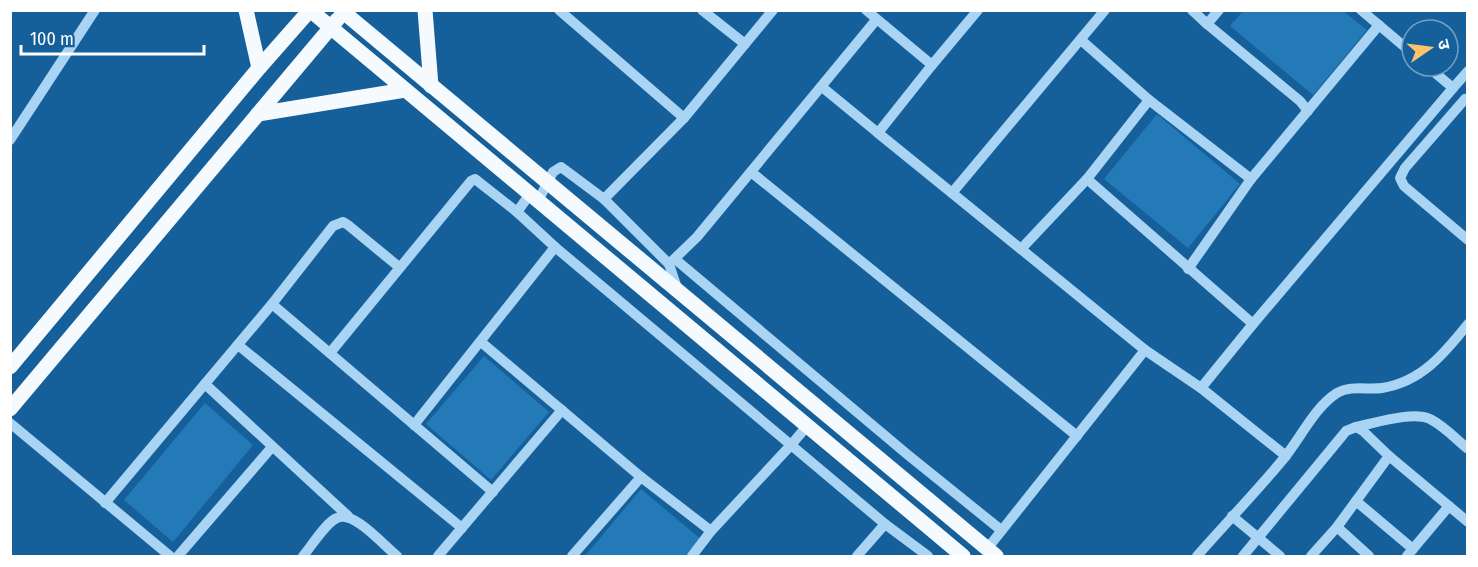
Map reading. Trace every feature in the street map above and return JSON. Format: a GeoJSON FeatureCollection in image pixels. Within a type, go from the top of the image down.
{"type":"FeatureCollection","features":[{"type":"Feature","properties":{"kind":"main road"},"geometry":{"type":"LineString","coordinates":[[246,10],[259,68]]}},
{"type":"Feature","properties":{"kind":"main road"},"geometry":{"type":"LineString","coordinates":[[425,10],[431,86]]}},
{"type":"Feature","properties":{"kind":"main road"},"geometry":{"type":"LineString","coordinates":[[10,367],[259,68],[310,11],[963,556]]}},
{"type":"Feature","properties":{"kind":"main road"},"geometry":{"type":"LineString","coordinates":[[10,409],[343,11],[991,553]]}},
{"type":"Feature","properties":{"kind":"main road"},"geometry":{"type":"LineString","coordinates":[[258,114],[405,90]]}},
{"type":"Feature","properties":{"kind":"street"},"geometry":{"type":"LineString","coordinates":[[10,140],[95,10]]}},
{"type":"Feature","properties":{"kind":"street"},"geometry":{"type":"LineString","coordinates":[[560,10],[684,118]]}},
{"type":"Feature","properties":{"kind":"street"},"geometry":{"type":"LineString","coordinates":[[702,10],[745,44]]}},
{"type":"Feature","properties":{"kind":"street"},"geometry":{"type":"LineString","coordinates":[[604,199],[684,118],[773,10]]}},
{"type":"Feature","properties":{"kind":"street"},"geometry":{"type":"LineString","coordinates":[[866,10],[932,65]]}},
{"type":"Feature","properties":{"kind":"street"},"geometry":{"type":"LineString","coordinates":[[878,133],[978,10]]}},
{"type":"Feature","properties":{"kind":"street"},"geometry":{"type":"LineString","coordinates":[[952,193],[1105,10]]}},
{"type":"Feature","properties":{"kind":"street"},"geometry":{"type":"LineString","coordinates":[[1192,10],[1300,101],[1308,111]]}},
{"type":"Feature","properties":{"kind":"street"},"geometry":{"type":"LineString","coordinates":[[1207,24],[1219,10]]}},
{"type":"Feature","properties":{"kind":"street"},"geometry":{"type":"LineString","coordinates":[[1361,10],[1400,43]]}},
{"type":"Feature","properties":{"kind":"street"},"geometry":{"type":"LineString","coordinates":[[672,262],[697,237],[752,172],[876,20]]}},
{"type":"Feature","properties":{"kind":"street"},"geometry":{"type":"LineString","coordinates":[[1188,269],[1251,179],[1379,25]]}},
{"type":"Feature","properties":{"kind":"street"},"geometry":{"type":"LineString","coordinates":[[1081,40],[1149,100],[1251,179]]}},
{"type":"Feature","properties":{"kind":"street"},"geometry":{"type":"LineString","coordinates":[[1201,388],[1467,71]]}},
{"type":"Feature","properties":{"kind":"street"},"geometry":{"type":"LineString","coordinates":[[1441,78],[1453,88]]}},
{"type":"Feature","properties":{"kind":"street"},"geometry":{"type":"LineString","coordinates":[[822,87],[1145,350],[1201,388],[1286,456]]}},
{"type":"Feature","properties":{"kind":"street"},"geometry":{"type":"LineString","coordinates":[[1467,101],[1466,99],[1405,168],[1400,178],[1404,186],[1467,240]]}},
{"type":"Feature","properties":{"kind":"street"},"geometry":{"type":"LineString","coordinates":[[1021,249],[1087,179],[1149,100]]}},
{"type":"Feature","properties":{"kind":"street"},"geometry":{"type":"LineString","coordinates":[[517,212],[534,198],[548,182],[556,168],[561,167],[604,199],[672,262],[1001,530]]}},
{"type":"Feature","properties":{"kind":"street"},"geometry":{"type":"LineString","coordinates":[[752,172],[1077,436]]}},
{"type":"Feature","properties":{"kind":"street"},"geometry":{"type":"LineString","coordinates":[[330,353],[471,181],[476,179],[517,212],[555,248],[885,524],[928,556]]}},
{"type":"Feature","properties":{"kind":"street"},"geometry":{"type":"LineString","coordinates":[[1087,179],[1253,324]]}},
{"type":"Feature","properties":{"kind":"street"},"geometry":{"type":"LineString","coordinates":[[105,503],[272,304],[333,226],[343,222],[348,225],[399,267]]}},
{"type":"Feature","properties":{"kind":"street"},"geometry":{"type":"LineString","coordinates":[[414,425],[555,248]]}},
{"type":"Feature","properties":{"kind":"street"},"geometry":{"type":"LineString","coordinates":[[672,262],[678,291]]}},
{"type":"Feature","properties":{"kind":"street"},"geometry":{"type":"LineString","coordinates":[[272,304],[493,492]]}},
{"type":"Feature","properties":{"kind":"street"},"geometry":{"type":"LineString","coordinates":[[1197,556],[1286,456],[1315,416],[1336,394],[1349,388],[1380,388],[1407,382],[1429,367],[1467,324]]}},
{"type":"Feature","properties":{"kind":"street"},"geometry":{"type":"LineString","coordinates":[[481,342],[641,477],[711,531]]}},
{"type":"Feature","properties":{"kind":"street"},"geometry":{"type":"LineString","coordinates":[[238,345],[462,528]]}},
{"type":"Feature","properties":{"kind":"street"},"geometry":{"type":"LineString","coordinates":[[991,553],[1001,530],[1145,350]]}},
{"type":"Feature","properties":{"kind":"street"},"geometry":{"type":"LineString","coordinates":[[205,384],[348,516],[356,520],[397,556]]}},
{"type":"Feature","properties":{"kind":"street"},"geometry":{"type":"LineString","coordinates":[[438,556],[562,410]]}},
{"type":"Feature","properties":{"kind":"street"},"geometry":{"type":"LineString","coordinates":[[1243,556],[1347,431],[1356,427],[1421,416],[1439,424],[1467,449]]}},
{"type":"Feature","properties":{"kind":"street"},"geometry":{"type":"LineString","coordinates":[[10,423],[170,556]]}},
{"type":"Feature","properties":{"kind":"street"},"geometry":{"type":"LineString","coordinates":[[692,556],[711,531],[807,426]]}},
{"type":"Feature","properties":{"kind":"street"},"geometry":{"type":"LineString","coordinates":[[1356,427],[1467,522]]}},
{"type":"Feature","properties":{"kind":"street"},"geometry":{"type":"LineString","coordinates":[[178,556],[272,447]]}},
{"type":"Feature","properties":{"kind":"street"},"geometry":{"type":"LineString","coordinates":[[1311,556],[1337,527],[1389,456]]}},
{"type":"Feature","properties":{"kind":"street"},"geometry":{"type":"LineString","coordinates":[[572,556],[641,477]]}},
{"type":"Feature","properties":{"kind":"street"},"geometry":{"type":"LineString","coordinates":[[1356,501],[1410,553],[1449,506]]}},
{"type":"Feature","properties":{"kind":"street"},"geometry":{"type":"LineString","coordinates":[[303,556],[330,524],[337,518],[348,516]]}},
{"type":"Feature","properties":{"kind":"street"},"geometry":{"type":"LineString","coordinates":[[1232,516],[1280,556]]}},
{"type":"Feature","properties":{"kind":"street"},"geometry":{"type":"LineString","coordinates":[[857,556],[885,524]]}},
{"type":"Feature","properties":{"kind":"street"},"geometry":{"type":"LineString","coordinates":[[1337,527],[1370,556]]}},
{"type":"Feature","properties":{"kind":"shaded area"},"geometry":{"type":"Polygon","coordinates":[[[1243,11],[1343,11],[1367,30],[1313,95],[1230,26],[1243,11]]]}},
{"type":"Feature","properties":{"kind":"shaded area"},"geometry":{"type":"Polygon","coordinates":[[[1157,114],[1240,184],[1188,248],[1104,179],[1157,114]]]}},
{"type":"Feature","properties":{"kind":"shaded area"},"geometry":{"type":"Polygon","coordinates":[[[484,356],[549,412],[491,480],[426,424],[484,356]]]}},
{"type":"Feature","properties":{"kind":"shaded area"},"geometry":{"type":"Polygon","coordinates":[[[205,403],[253,445],[173,542],[124,500],[205,403]]]}},
{"type":"Feature","properties":{"kind":"shaded area"},"geometry":{"type":"Polygon","coordinates":[[[641,489],[702,540],[689,556],[585,556],[641,489]]]}}]}
